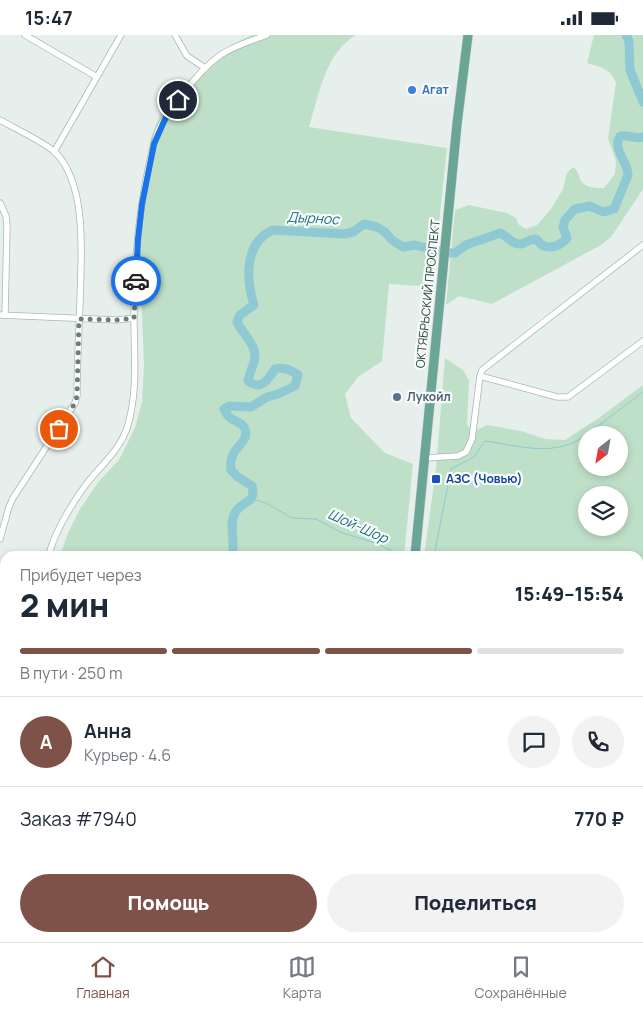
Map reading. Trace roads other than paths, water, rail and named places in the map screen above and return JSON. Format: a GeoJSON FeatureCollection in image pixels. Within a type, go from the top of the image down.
{"type":"FeatureCollection","features":[{"type":"Feature","properties":{"kind":"main road","name":"ОКТЯБРЬСКИЙ ПРОСПЕКТ"},"geometry":{"type":"LineString","coordinates":[[416,551],[468,35]]}},
{"type":"Feature","properties":{"kind":"street"},"geometry":{"type":"LineString","coordinates":[[25,35],[97,77]]}},
{"type":"Feature","properties":{"kind":"street"},"geometry":{"type":"LineString","coordinates":[[54,151],[121,35]]}},
{"type":"Feature","properties":{"kind":"street"},"geometry":{"type":"LineString","coordinates":[[176,35],[187,57],[205,68]]}},
{"type":"Feature","properties":{"kind":"street"},"geometry":{"type":"LineString","coordinates":[[50,551],[53,542],[79,495],[112,456],[126,431],[134,398],[134,318],[138,239],[146,179],[154,144],[166,117],[205,68],[227,51],[267,35]]}},
{"type":"Feature","properties":{"kind":"street"},"geometry":{"type":"LineString","coordinates":[[0,120],[54,151],[70,179],[76,196],[80,221],[77,396],[75,403],[13,498],[0,539]]}},
{"type":"Feature","properties":{"kind":"street"},"geometry":{"type":"LineString","coordinates":[[0,203],[6,217],[7,226],[3,315],[117,320],[134,318]]}},
{"type":"Feature","properties":{"kind":"street"},"geometry":{"type":"LineString","coordinates":[[425,458],[458,456],[466,452],[472,439],[482,370],[643,245]]}},
{"type":"Feature","properties":{"kind":"street"},"geometry":{"type":"LineString","coordinates":[[480,376],[557,397],[568,397],[643,341]]}},
{"type":"Feature","properties":{"kind":"waterway","name":"Дырнос"},"geometry":{"type":"LineString","coordinates":[[626,35],[629,41],[630,70],[643,102]]}},
{"type":"Feature","properties":{"kind":"waterway","name":"Дырнос"},"geometry":{"type":"LineString","coordinates":[[233,551],[233,518],[238,509],[250,499],[253,492],[252,486],[231,470],[233,456],[244,440],[246,431],[242,425],[231,419],[224,409],[229,406],[251,407],[267,397],[295,386],[298,375],[287,369],[278,368],[275,369],[264,383],[257,385],[248,381],[255,356],[250,341],[237,322],[240,315],[254,305],[249,273],[252,252],[257,243],[273,230],[344,234],[353,232],[364,224],[377,227],[403,247],[415,245],[447,253],[455,253],[466,245],[500,233],[518,244],[536,239],[542,245],[556,246],[567,238],[563,227],[565,220],[575,209],[590,206],[603,212],[614,209],[628,175],[626,165],[619,151],[618,141],[620,136],[643,137]]}},
{"type":"Feature","properties":{"kind":"waterway"},"geometry":{"type":"LineString","coordinates":[[598,426],[643,392]]}},
{"type":"Feature","properties":{"kind":"waterway"},"geometry":{"type":"LineString","coordinates":[[435,551],[451,469],[474,457],[485,441],[537,449],[562,446],[578,440]]}},
{"type":"Feature","properties":{"kind":"waterway","name":"Шой-Шор"},"geometry":{"type":"LineString","coordinates":[[252,499],[266,503],[292,518],[316,519],[340,532],[378,544],[392,551]]}},
{"type":"Feature","properties":{"kind":"place","name":"Агат"},"geometry":{"type":"Point","coordinates":[412,90]}},
{"type":"Feature","properties":{"kind":"place","name":"Лукойл"},"geometry":{"type":"Point","coordinates":[397,397]}},
{"type":"Feature","properties":{"kind":"place","name":"АЗС (Човью)"},"geometry":{"type":"Point","coordinates":[436,479]}}]}
